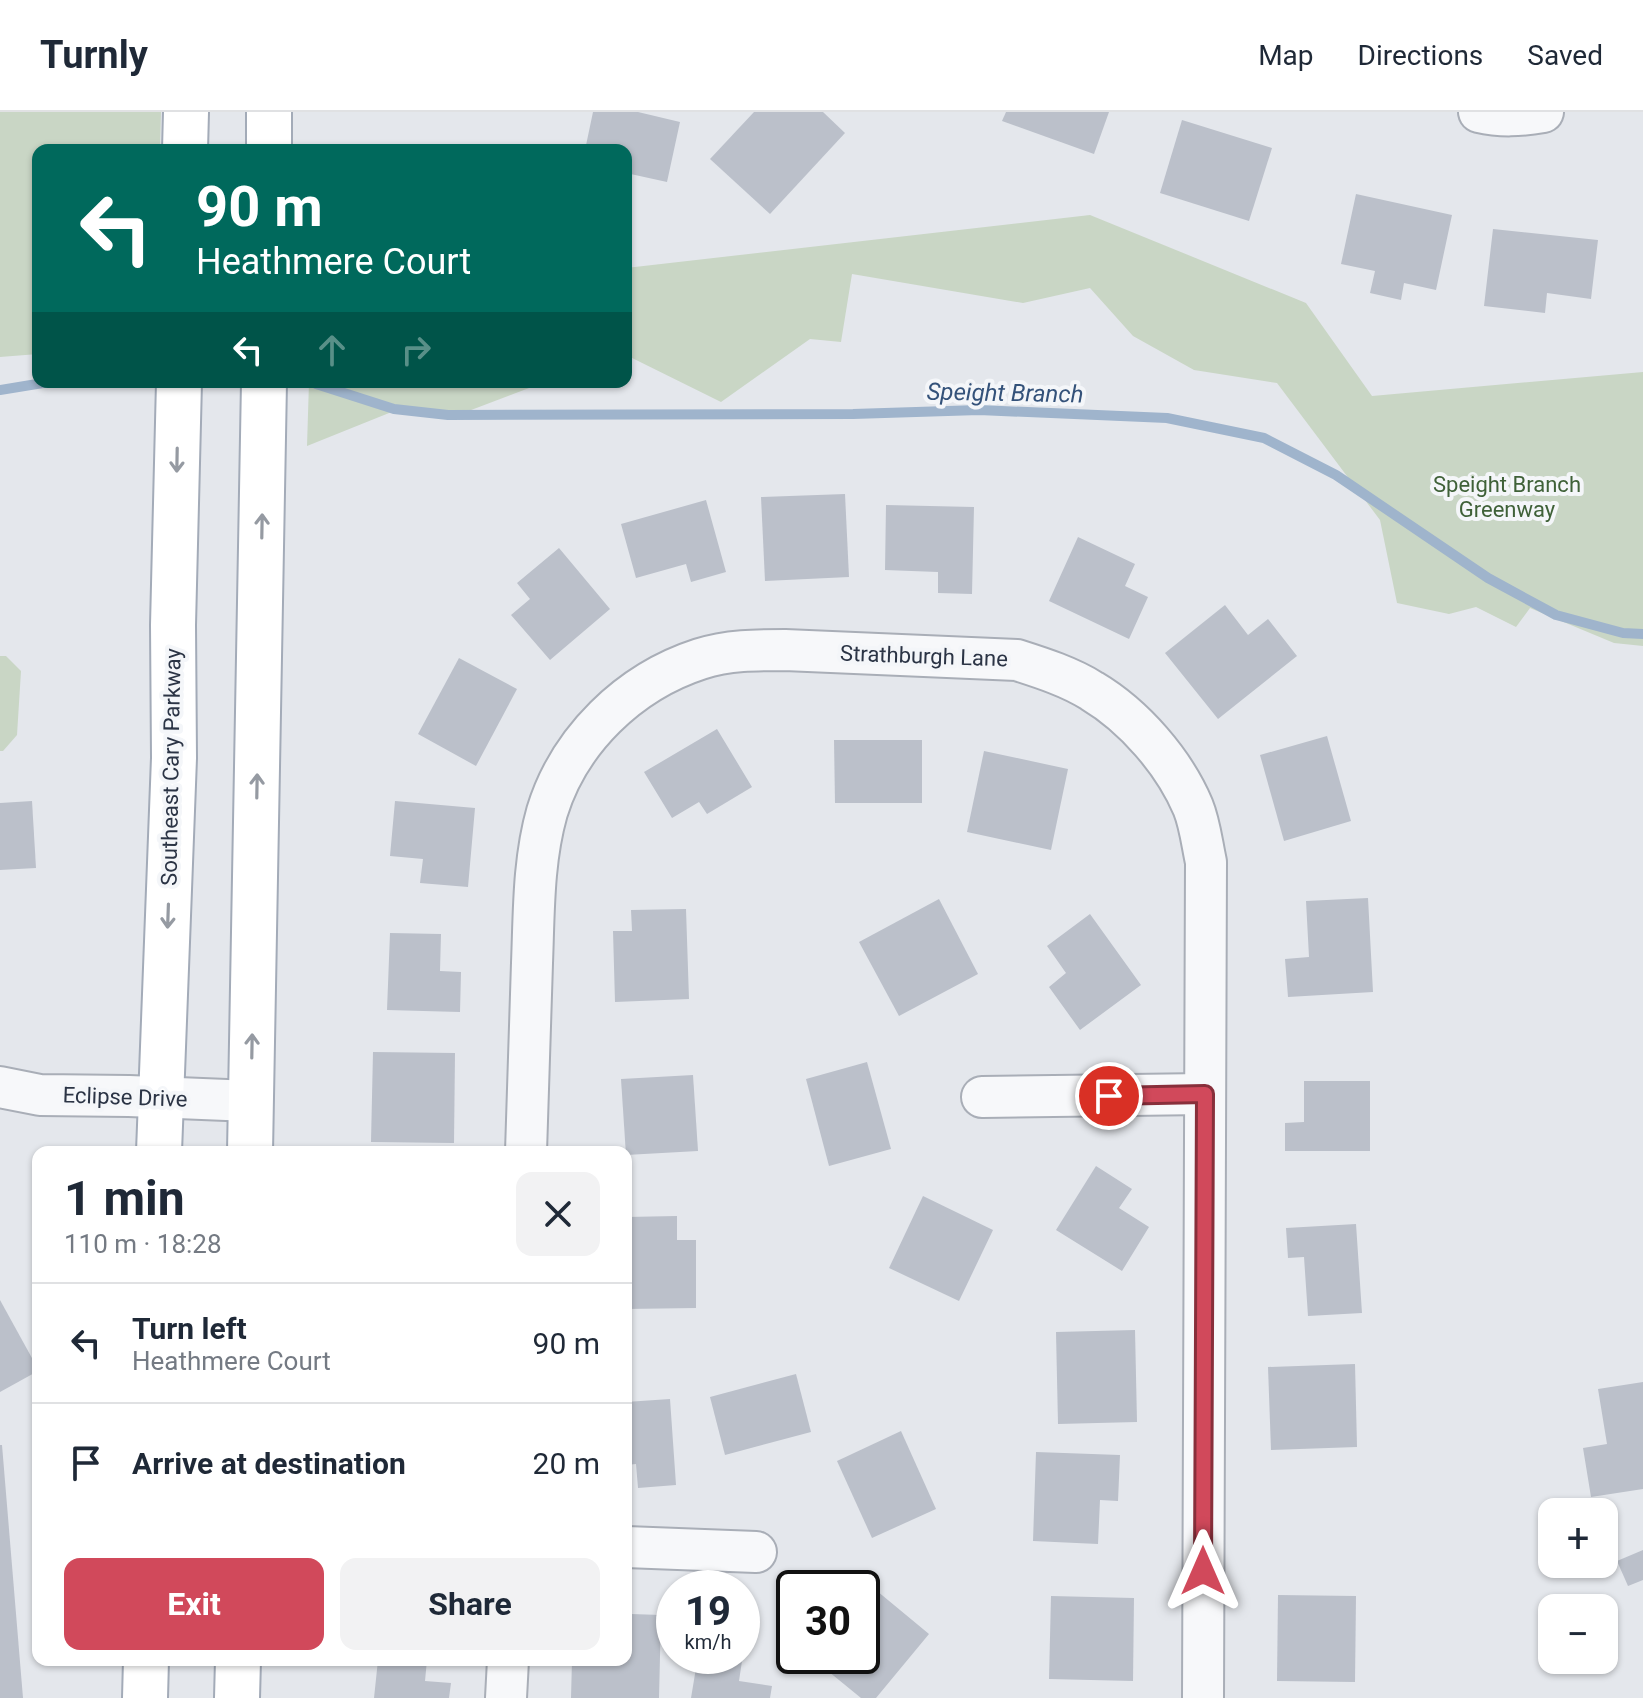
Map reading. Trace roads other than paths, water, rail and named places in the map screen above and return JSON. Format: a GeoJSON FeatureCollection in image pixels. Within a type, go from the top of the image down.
{"type":"FeatureCollection","features":[{"type":"Feature","properties":{"kind":"main road"},"geometry":{"type":"LineString","coordinates":[[185,144],[186,112]]}},
{"type":"Feature","properties":{"kind":"main road"},"geometry":{"type":"LineString","coordinates":[[269,112],[269,144]]}},
{"type":"Feature","properties":{"kind":"main road","name":"Southeast Cary Parkway"},"geometry":{"type":"LineString","coordinates":[[159,1146],[174,758],[173,625],[179,388]]}},
{"type":"Feature","properties":{"kind":"main road"},"geometry":{"type":"LineString","coordinates":[[250,1146],[264,388]]}},
{"type":"Feature","properties":{"kind":"main road"},"geometry":{"type":"LineString","coordinates":[[145,1698],[146,1666]]}},
{"type":"Feature","properties":{"kind":"main road"},"geometry":{"type":"LineString","coordinates":[[237,1698],[238,1666]]}},
{"type":"Feature","properties":{"kind":"street"},"geometry":{"type":"LineString","coordinates":[[1479,112],[1495,116],[1543,112]]}},
{"type":"Feature","properties":{"kind":"street","name":"Strathburgh Lane"},"geometry":{"type":"LineString","coordinates":[[526,1146],[536,867],[547,812],[565,769],[594,728],[624,700],[661,676],[701,659],[747,650],[1017,660],[1091,690],[1131,721],[1149,738],[1194,809],[1206,862],[1203,1698]]}},
{"type":"Feature","properties":{"kind":"street","name":"Eclipse Drive"},"geometry":{"type":"LineString","coordinates":[[0,1087],[40,1095],[251,1101]]}},
{"type":"Feature","properties":{"kind":"street"},"geometry":{"type":"LineString","coordinates":[[982,1097],[1205,1094]]}},
{"type":"Feature","properties":{"kind":"street"},"geometry":{"type":"LineString","coordinates":[[632,1547],[756,1552]]}},
{"type":"Feature","properties":{"kind":"street"},"geometry":{"type":"LineString","coordinates":[[506,1698],[508,1666]]}},
{"type":"Feature","properties":{"kind":"waterway","name":"Speight Branch"},"geometry":{"type":"LineString","coordinates":[[0,390],[32,385]]}},
{"type":"Feature","properties":{"kind":"waterway","name":"Speight Branch"},"geometry":{"type":"LineString","coordinates":[[328,388],[394,409],[448,415],[853,414],[979,410],[1167,418],[1264,438],[1336,475],[1488,578],[1556,615],[1623,633],[1643,634]]}},
{"type":"Feature","properties":{"kind":"park label","name":"Speight Branch Greenway"},"geometry":{"type":"Point","coordinates":[1507,496]}}]}
